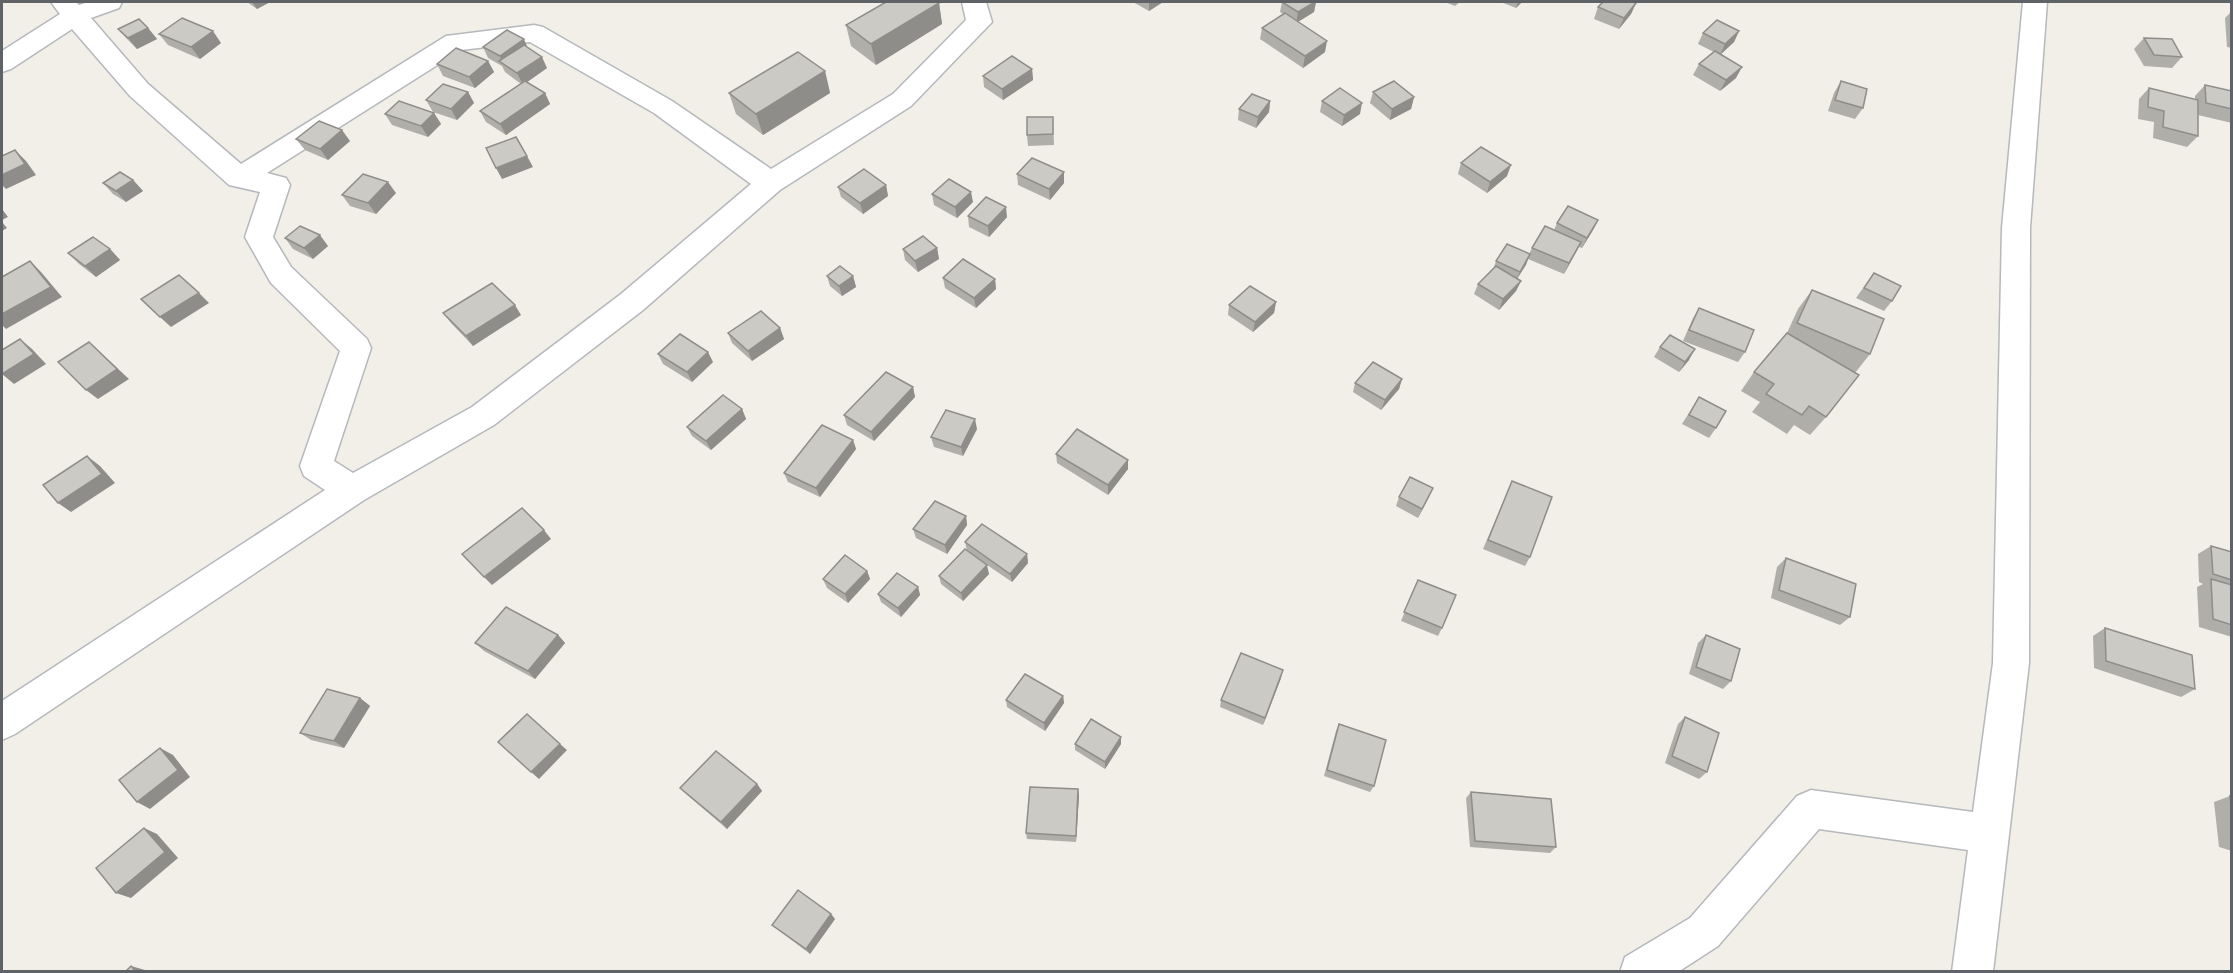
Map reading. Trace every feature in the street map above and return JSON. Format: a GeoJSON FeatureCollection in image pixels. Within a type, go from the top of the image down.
{"type":"FeatureCollection","features":[{"type":"Feature","properties":{"kind":"street"},"geometry":{"type":"LineString","coordinates":[[2,63],[70,8],[110,2]]}},
{"type":"Feature","properties":{"kind":"street"},"geometry":{"type":"LineString","coordinates":[[2,722],[352,490],[483,416],[632,302],[770,183],[902,100],[979,22],[974,2]]}},
{"type":"Feature","properties":{"kind":"street"},"geometry":{"type":"LineString","coordinates":[[1972,972],[2011,663],[2016,228],[2035,2]]}},
{"type":"Feature","properties":{"kind":"street"},"geometry":{"type":"LineString","coordinates":[[70,8],[139,90],[239,178],[276,185],[258,237],[281,275],[356,348],[316,466],[352,490]]}},
{"type":"Feature","properties":{"kind":"street"},"geometry":{"type":"LineString","coordinates":[[239,178],[455,42],[534,33],[663,107],[770,183]]}},
{"type":"Feature","properties":{"kind":"street"},"geometry":{"type":"LineString","coordinates":[[1640,972],[1704,932],[1811,809],[1989,834]]}},
{"type":"Feature","properties":{"kind":"building"},"geometry":{"type":"Polygon","coordinates":[[[886,2],[939,3],[871,44],[846,25],[886,2]]]}},
{"type":"Feature","properties":{"kind":"building"},"geometry":{"type":"Polygon","coordinates":[[[1282,2],[1315,2],[1298,12],[1282,2]]]}},
{"type":"Feature","properties":{"kind":"building"},"geometry":{"type":"Polygon","coordinates":[[[1603,2],[1636,3],[1624,18],[1598,7],[1603,2]]]}},
{"type":"Feature","properties":{"kind":"building"},"geometry":{"type":"Polygon","coordinates":[[[1285,13],[1327,41],[1305,56],[1262,28],[1285,13]]]}},
{"type":"Feature","properties":{"kind":"building"},"geometry":{"type":"Polygon","coordinates":[[[182,18],[213,31],[191,47],[159,34],[182,18]]]}},
{"type":"Feature","properties":{"kind":"building"},"geometry":{"type":"Polygon","coordinates":[[[139,19],[148,28],[128,38],[118,29],[139,19]]]}},
{"type":"Feature","properties":{"kind":"building"},"geometry":{"type":"Polygon","coordinates":[[[1717,20],[1739,31],[1725,44],[1703,33],[1717,20]]]}},
{"type":"Feature","properties":{"kind":"building"},"geometry":{"type":"Polygon","coordinates":[[[507,30],[524,39],[500,56],[483,47],[507,30]]]}},
{"type":"Feature","properties":{"kind":"building"},"geometry":{"type":"Polygon","coordinates":[[[2144,38],[2172,39],[2182,57],[2154,55],[2144,38]]]}},
{"type":"Feature","properties":{"kind":"building"},"geometry":{"type":"Polygon","coordinates":[[[524,45],[542,57],[517,73],[499,61],[524,45]]]}},
{"type":"Feature","properties":{"kind":"building"},"geometry":{"type":"Polygon","coordinates":[[[456,48],[488,61],[469,77],[437,64],[456,48]]]}},
{"type":"Feature","properties":{"kind":"building"},"geometry":{"type":"Polygon","coordinates":[[[1715,51],[1742,67],[1726,80],[1699,64],[1715,51]]]}},
{"type":"Feature","properties":{"kind":"building"},"geometry":{"type":"Polygon","coordinates":[[[798,52],[825,71],[756,114],[729,93],[798,52]]]}},
{"type":"Feature","properties":{"kind":"building"},"geometry":{"type":"Polygon","coordinates":[[[1012,56],[1032,69],[1002,89],[983,76],[1012,56]]]}},
{"type":"Feature","properties":{"kind":"building"},"geometry":{"type":"Polygon","coordinates":[[[525,81],[545,93],[500,124],[480,111],[525,81]]]}},
{"type":"Feature","properties":{"kind":"building"},"geometry":{"type":"Polygon","coordinates":[[[1394,81],[1414,97],[1392,109],[1373,92],[1394,81]]]}},
{"type":"Feature","properties":{"kind":"building"},"geometry":{"type":"Polygon","coordinates":[[[1841,81],[1867,89],[1863,108],[1835,100],[1841,81]]]}},
{"type":"Feature","properties":{"kind":"building"},"geometry":{"type":"Polygon","coordinates":[[[443,84],[468,92],[451,109],[426,100],[443,84]]]}},
{"type":"Feature","properties":{"kind":"building"},"geometry":{"type":"Polygon","coordinates":[[[2205,85],[2232,91],[2232,109],[2206,103],[2205,85]]]}},
{"type":"Feature","properties":{"kind":"building"},"geometry":{"type":"Polygon","coordinates":[[[1340,88],[1362,103],[1344,115],[1322,101],[1340,88]]]}},
{"type":"Feature","properties":{"kind":"building"},"geometry":{"type":"Polygon","coordinates":[[[2149,88],[2198,100],[2198,136],[2163,127],[2164,111],[2148,107],[2149,88]]]}},
{"type":"Feature","properties":{"kind":"building"},"geometry":{"type":"Polygon","coordinates":[[[1252,94],[1270,101],[1258,117],[1239,109],[1252,94]]]}},
{"type":"Feature","properties":{"kind":"building"},"geometry":{"type":"Polygon","coordinates":[[[399,101],[434,113],[421,126],[385,114],[399,101]]]}},
{"type":"Feature","properties":{"kind":"building"},"geometry":{"type":"Polygon","coordinates":[[[1027,117],[1053,117],[1053,134],[1027,135],[1027,117]]]}},
{"type":"Feature","properties":{"kind":"building"},"geometry":{"type":"Polygon","coordinates":[[[319,121],[342,130],[320,149],[296,139],[319,121]]]}},
{"type":"Feature","properties":{"kind":"building"},"geometry":{"type":"Polygon","coordinates":[[[516,137],[527,156],[496,168],[486,148],[516,137]]]}},
{"type":"Feature","properties":{"kind":"building"},"geometry":{"type":"Polygon","coordinates":[[[1481,147],[1511,165],[1490,182],[1461,163],[1481,147]]]}},
{"type":"Feature","properties":{"kind":"building"},"geometry":{"type":"Polygon","coordinates":[[[15,150],[25,164],[2,175],[2,156],[15,150]]]}},
{"type":"Feature","properties":{"kind":"building"},"geometry":{"type":"Polygon","coordinates":[[[1032,158],[1064,172],[1049,189],[1017,174],[1032,158]]]}},
{"type":"Feature","properties":{"kind":"building"},"geometry":{"type":"Polygon","coordinates":[[[864,169],[886,185],[860,203],[838,187],[864,169]]]}},
{"type":"Feature","properties":{"kind":"building"},"geometry":{"type":"Polygon","coordinates":[[[120,172],[133,180],[116,191],[103,183],[120,172]]]}},
{"type":"Feature","properties":{"kind":"building"},"geometry":{"type":"Polygon","coordinates":[[[363,174],[388,182],[368,203],[342,195],[363,174]]]}},
{"type":"Feature","properties":{"kind":"building"},"geometry":{"type":"Polygon","coordinates":[[[949,179],[971,192],[955,207],[932,194],[949,179]]]}},
{"type":"Feature","properties":{"kind":"building"},"geometry":{"type":"Polygon","coordinates":[[[986,197],[1006,207],[988,226],[968,216],[986,197]]]}},
{"type":"Feature","properties":{"kind":"building"},"geometry":{"type":"Polygon","coordinates":[[[1568,206],[1598,220],[1587,238],[1557,223],[1568,206]]]}},
{"type":"Feature","properties":{"kind":"building"},"geometry":{"type":"Polygon","coordinates":[[[300,226],[320,235],[304,248],[285,238],[300,226]]]}},
{"type":"Feature","properties":{"kind":"building"},"geometry":{"type":"Polygon","coordinates":[[[1545,226],[1581,242],[1569,263],[1532,248],[1545,226]]]}},
{"type":"Feature","properties":{"kind":"building"},"geometry":{"type":"Polygon","coordinates":[[[923,236],[937,248],[915,261],[903,249],[923,236]]]}},
{"type":"Feature","properties":{"kind":"building"},"geometry":{"type":"Polygon","coordinates":[[[93,237],[110,249],[85,266],[68,253],[93,237]]]}},
{"type":"Feature","properties":{"kind":"building"},"geometry":{"type":"Polygon","coordinates":[[[1507,244],[1530,254],[1520,272],[1496,261],[1507,244]]]}},
{"type":"Feature","properties":{"kind":"building"},"geometry":{"type":"Polygon","coordinates":[[[963,259],[995,279],[974,298],[943,278],[963,259]]]}},
{"type":"Feature","properties":{"kind":"building"},"geometry":{"type":"Polygon","coordinates":[[[30,261],[51,287],[2,314],[2,277],[30,261]]]}},
{"type":"Feature","properties":{"kind":"building"},"geometry":{"type":"Polygon","coordinates":[[[840,266],[853,276],[839,286],[827,276],[840,266]]]}},
{"type":"Feature","properties":{"kind":"building"},"geometry":{"type":"Polygon","coordinates":[[[1496,266],[1521,281],[1503,299],[1478,284],[1496,266]]]}},
{"type":"Feature","properties":{"kind":"building"},"geometry":{"type":"Polygon","coordinates":[[[1874,273],[1901,286],[1892,301],[1864,288],[1874,273]]]}},
{"type":"Feature","properties":{"kind":"building"},"geometry":{"type":"Polygon","coordinates":[[[179,275],[199,293],[160,317],[141,299],[179,275]]]}},
{"type":"Feature","properties":{"kind":"building"},"geometry":{"type":"Polygon","coordinates":[[[492,283],[515,305],[466,336],[443,313],[492,283]]]}},
{"type":"Feature","properties":{"kind":"building"},"geometry":{"type":"Polygon","coordinates":[[[1250,286],[1276,302],[1255,322],[1229,305],[1250,286]]]}},
{"type":"Feature","properties":{"kind":"building"},"geometry":{"type":"Polygon","coordinates":[[[1812,290],[1884,319],[1870,354],[1797,323],[1812,290]]]}},
{"type":"Feature","properties":{"kind":"building"},"geometry":{"type":"Polygon","coordinates":[[[1699,308],[1754,330],[1745,352],[1689,330],[1699,308]]]}},
{"type":"Feature","properties":{"kind":"building"},"geometry":{"type":"Polygon","coordinates":[[[761,311],[780,328],[748,351],[728,333],[761,311]]]}},
{"type":"Feature","properties":{"kind":"building"},"geometry":{"type":"Polygon","coordinates":[[[1787,333],[1859,375],[1826,417],[1809,406],[1802,415],[1766,394],[1774,384],[1754,372],[1787,333]]]}},
{"type":"Feature","properties":{"kind":"building"},"geometry":{"type":"Polygon","coordinates":[[[680,334],[708,352],[687,372],[658,354],[680,334]]]}},
{"type":"Feature","properties":{"kind":"building"},"geometry":{"type":"Polygon","coordinates":[[[1670,335],[1695,349],[1685,362],[1660,347],[1670,335]]]}},
{"type":"Feature","properties":{"kind":"building"},"geometry":{"type":"Polygon","coordinates":[[[20,339],[34,354],[2,374],[2,350],[20,339]]]}},
{"type":"Feature","properties":{"kind":"building"},"geometry":{"type":"Polygon","coordinates":[[[89,342],[117,369],[86,390],[58,362],[89,342]]]}},
{"type":"Feature","properties":{"kind":"building"},"geometry":{"type":"Polygon","coordinates":[[[1373,362],[1402,379],[1385,400],[1355,383],[1373,362]]]}},
{"type":"Feature","properties":{"kind":"building"},"geometry":{"type":"Polygon","coordinates":[[[886,372],[913,387],[871,432],[844,415],[886,372]]]}},
{"type":"Feature","properties":{"kind":"building"},"geometry":{"type":"Polygon","coordinates":[[[723,395],[742,409],[706,441],[687,427],[723,395]]]}},
{"type":"Feature","properties":{"kind":"building"},"geometry":{"type":"Polygon","coordinates":[[[1699,397],[1726,411],[1716,428],[1689,415],[1699,397]]]}},
{"type":"Feature","properties":{"kind":"building"},"geometry":{"type":"Polygon","coordinates":[[[946,410],[975,419],[961,447],[931,437],[946,410]]]}},
{"type":"Feature","properties":{"kind":"building"},"geometry":{"type":"Polygon","coordinates":[[[822,425],[853,440],[816,488],[784,473],[822,425]]]}},
{"type":"Feature","properties":{"kind":"building"},"geometry":{"type":"Polygon","coordinates":[[[1077,429],[1128,460],[1108,485],[1056,454],[1077,429]]]}},
{"type":"Feature","properties":{"kind":"building"},"geometry":{"type":"Polygon","coordinates":[[[87,456],[102,474],[58,503],[43,485],[87,456]]]}},
{"type":"Feature","properties":{"kind":"building"},"geometry":{"type":"Polygon","coordinates":[[[1410,477],[1433,488],[1422,509],[1399,497],[1410,477]]]}},
{"type":"Feature","properties":{"kind":"building"},"geometry":{"type":"Polygon","coordinates":[[[1512,481],[1552,497],[1530,557],[1488,540],[1512,481]]]}},
{"type":"Feature","properties":{"kind":"building"},"geometry":{"type":"Polygon","coordinates":[[[935,501],[966,516],[945,545],[913,529],[935,501]]]}},
{"type":"Feature","properties":{"kind":"building"},"geometry":{"type":"Polygon","coordinates":[[[522,508],[544,530],[484,577],[462,554],[522,508]]]}},
{"type":"Feature","properties":{"kind":"building"},"geometry":{"type":"Polygon","coordinates":[[[982,524],[1027,554],[1010,574],[965,542],[982,524]]]}},
{"type":"Feature","properties":{"kind":"building"},"geometry":{"type":"Polygon","coordinates":[[[2211,546],[2232,552],[2232,580],[2213,574],[2211,546]]]}},
{"type":"Feature","properties":{"kind":"building"},"geometry":{"type":"Polygon","coordinates":[[[965,549],[987,565],[961,593],[939,576],[965,549]]]}},
{"type":"Feature","properties":{"kind":"building"},"geometry":{"type":"Polygon","coordinates":[[[845,555],[867,571],[845,594],[823,579],[845,555]]]}},
{"type":"Feature","properties":{"kind":"building"},"geometry":{"type":"Polygon","coordinates":[[[1786,558],[1856,584],[1850,617],[1779,590],[1786,558]]]}},
{"type":"Feature","properties":{"kind":"building"},"geometry":{"type":"Polygon","coordinates":[[[897,573],[918,587],[898,608],[878,594],[897,573]]]}},
{"type":"Feature","properties":{"kind":"building"},"geometry":{"type":"Polygon","coordinates":[[[2211,579],[2232,585],[2232,625],[2213,619],[2211,579]]]}},
{"type":"Feature","properties":{"kind":"building"},"geometry":{"type":"Polygon","coordinates":[[[1418,580],[1456,595],[1442,628],[1404,612],[1418,580]]]}},
{"type":"Feature","properties":{"kind":"building"},"geometry":{"type":"Polygon","coordinates":[[[506,607],[558,635],[528,671],[475,643],[506,607]]]}},
{"type":"Feature","properties":{"kind":"building"},"geometry":{"type":"Polygon","coordinates":[[[2105,628],[2192,655],[2195,689],[2106,661],[2105,628]]]}},
{"type":"Feature","properties":{"kind":"building"},"geometry":{"type":"Polygon","coordinates":[[[1706,635],[1740,649],[1731,681],[1696,667],[1706,635]]]}},
{"type":"Feature","properties":{"kind":"building"},"geometry":{"type":"Polygon","coordinates":[[[1241,653],[1283,670],[1265,718],[1221,700],[1241,653]]]}},
{"type":"Feature","properties":{"kind":"building"},"geometry":{"type":"Polygon","coordinates":[[[1025,674],[1063,696],[1044,723],[1006,700],[1025,674]]]}},
{"type":"Feature","properties":{"kind":"building"},"geometry":{"type":"Polygon","coordinates":[[[327,689],[360,698],[334,741],[300,733],[327,689]]]}},
{"type":"Feature","properties":{"kind":"building"},"geometry":{"type":"Polygon","coordinates":[[[527,714],[560,744],[531,772],[498,742],[527,714]]]}},
{"type":"Feature","properties":{"kind":"building"},"geometry":{"type":"Polygon","coordinates":[[[1685,717],[1719,733],[1707,772],[1672,756],[1685,717]]]}},
{"type":"Feature","properties":{"kind":"building"},"geometry":{"type":"Polygon","coordinates":[[[1091,719],[1121,737],[1105,762],[1075,744],[1091,719]]]}},
{"type":"Feature","properties":{"kind":"building"},"geometry":{"type":"Polygon","coordinates":[[[1339,724],[1386,740],[1374,786],[1327,770],[1339,724]]]}},
{"type":"Feature","properties":{"kind":"building"},"geometry":{"type":"Polygon","coordinates":[[[160,748],[178,770],[137,802],[119,780],[160,748]]]}},
{"type":"Feature","properties":{"kind":"building"},"geometry":{"type":"Polygon","coordinates":[[[716,751],[757,784],[721,822],[680,788],[716,751]]]}},
{"type":"Feature","properties":{"kind":"building"},"geometry":{"type":"Polygon","coordinates":[[[1030,787],[1078,789],[1076,836],[1026,833],[1030,787]]]}},
{"type":"Feature","properties":{"kind":"building"},"geometry":{"type":"Polygon","coordinates":[[[1471,792],[1551,799],[1556,847],[1475,841],[1471,792]]]}},
{"type":"Feature","properties":{"kind":"building"},"geometry":{"type":"Polygon","coordinates":[[[144,828],[165,852],[116,893],[96,868],[144,828]]]}},
{"type":"Feature","properties":{"kind":"building"},"geometry":{"type":"Polygon","coordinates":[[[798,890],[831,914],[806,949],[772,925],[798,890]]]}},
{"type":"Feature","properties":{"kind":"building"},"geometry":{"type":"Polygon","coordinates":[[[131,966],[136,972],[125,972],[131,966]]]}}]}
